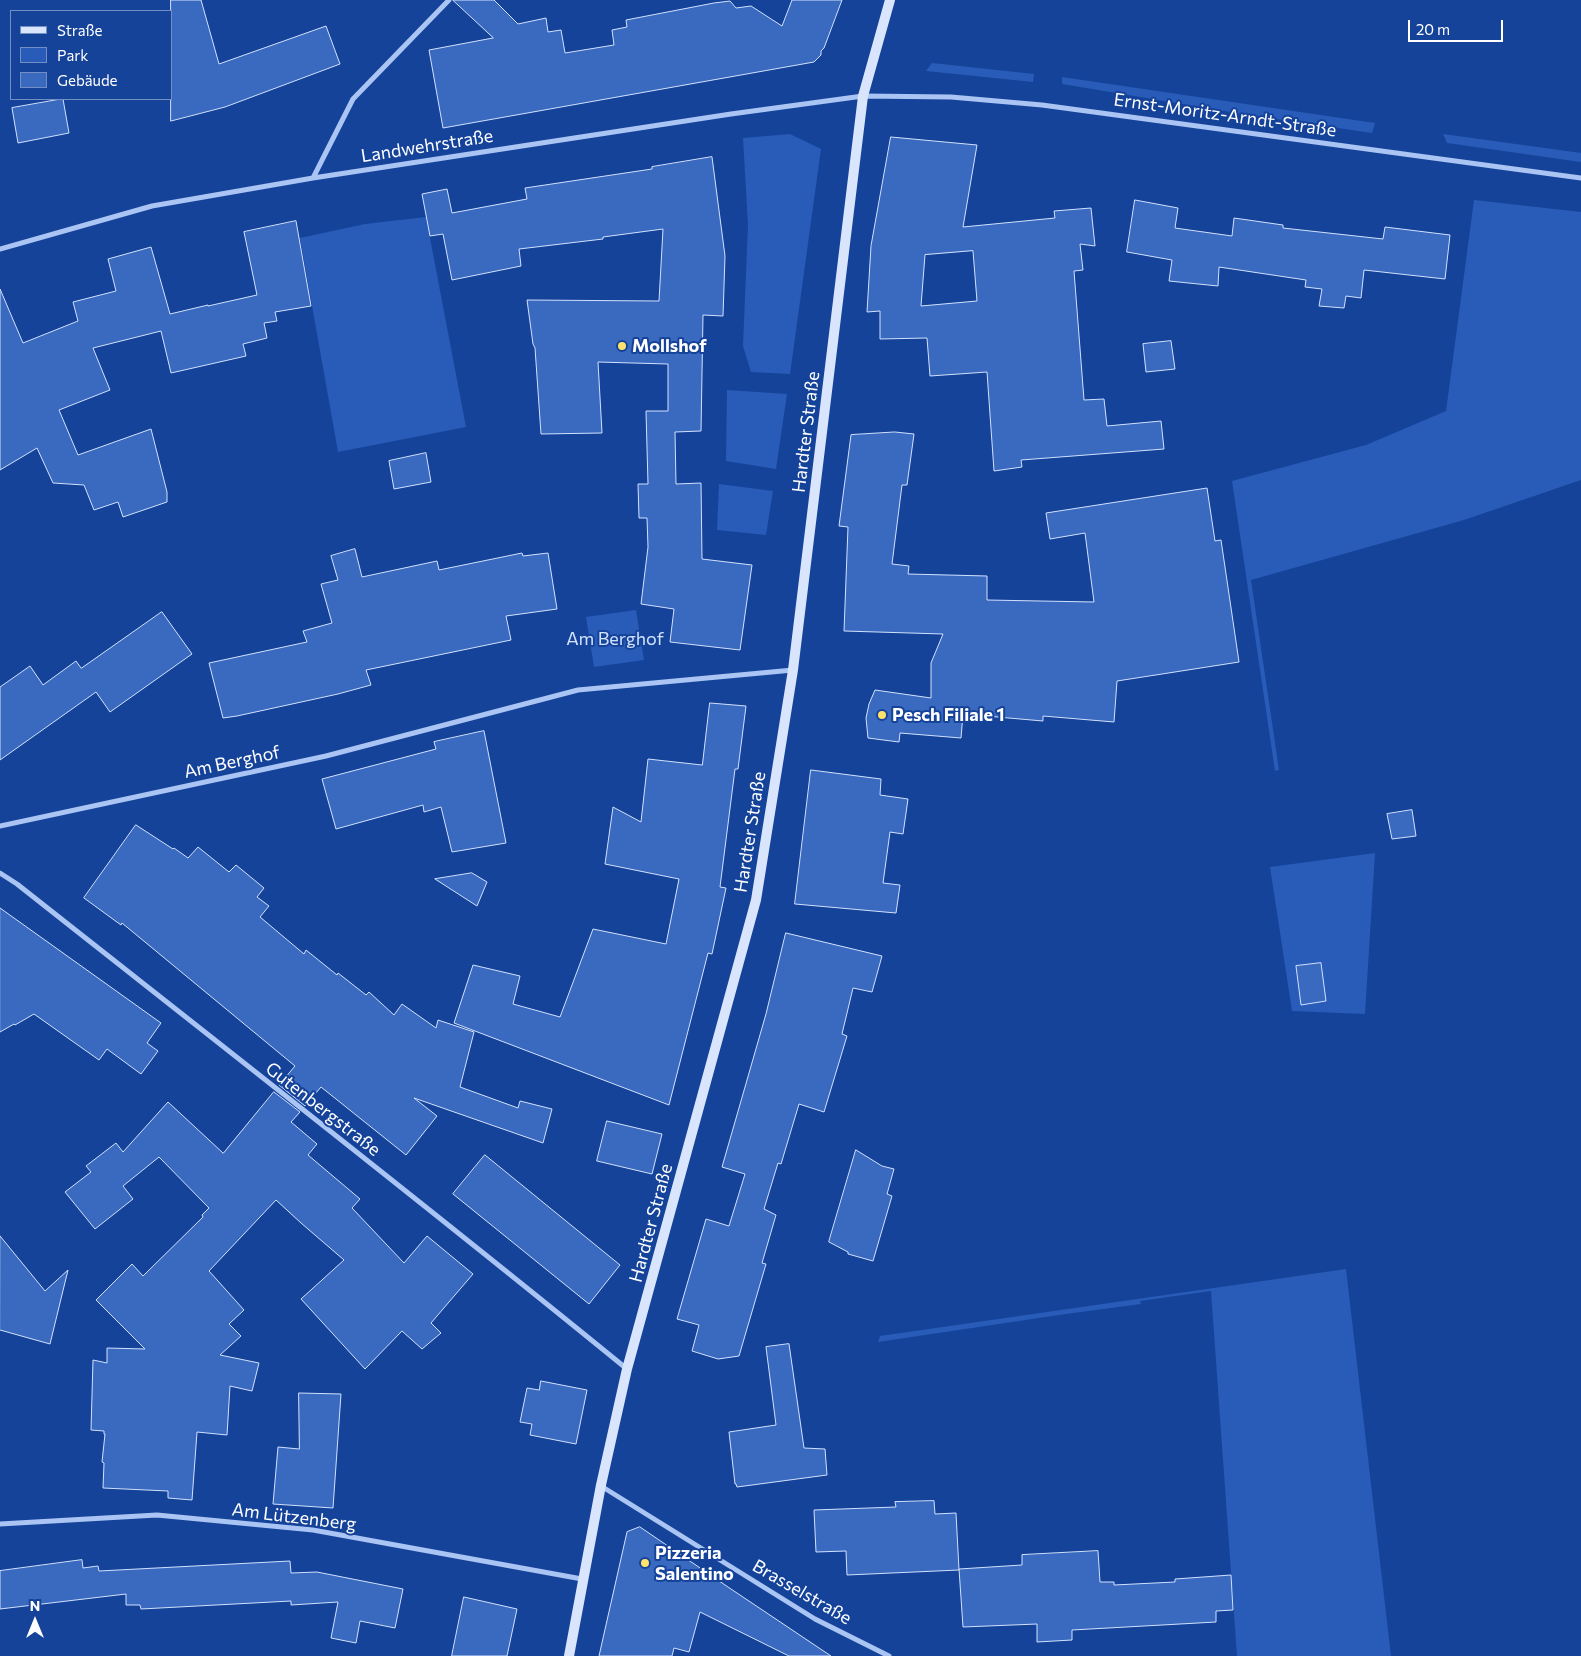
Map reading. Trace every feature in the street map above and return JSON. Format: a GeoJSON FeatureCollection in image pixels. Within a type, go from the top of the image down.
{"type":"FeatureCollection","features":[{"type":"Feature","properties":{"kind":"main road","name":"Hardter Straße"},"geometry":{"type":"LineString","coordinates":[[568,1656],[601,1485],[627,1369],[756,900],[793,670],[863,96],[890,0]]}},
{"type":"Feature","properties":{"kind":"street"},"geometry":{"type":"LineString","coordinates":[[313,178],[353,99],[450,0]]}},
{"type":"Feature","properties":{"kind":"street","name":"Landwehrstraße"},"geometry":{"type":"LineString","coordinates":[[0,249],[152,206],[313,178],[731,114],[863,96]]}},
{"type":"Feature","properties":{"kind":"street","name":"Ernst-Moritz-Arndt-Straße"},"geometry":{"type":"LineString","coordinates":[[863,96],[951,97],[1042,105],[1581,178]]}},
{"type":"Feature","properties":{"kind":"street","name":"Am Berghof"},"geometry":{"type":"LineString","coordinates":[[0,826],[326,756],[578,690],[793,670]]}},
{"type":"Feature","properties":{"kind":"street","name":"Gutenbergstraße"},"geometry":{"type":"LineString","coordinates":[[0,874],[17,884],[627,1369]]}},
{"type":"Feature","properties":{"kind":"street","name":"Brasselstraße"},"geometry":{"type":"LineString","coordinates":[[601,1485],[815,1619],[889,1656]]}},
{"type":"Feature","properties":{"kind":"street","name":"Am Lützenberg"},"geometry":{"type":"LineString","coordinates":[[0,1524],[157,1515],[313,1530],[582,1579]]}},
{"type":"Feature","properties":{"kind":"green space"},"geometry":{"type":"Polygon","coordinates":[[[932,63],[1034,74],[1033,82],[926,71],[932,63]]]}},
{"type":"Feature","properties":{"kind":"green space"},"geometry":{"type":"Polygon","coordinates":[[[1062,77],[1375,123],[1372,133],[1249,115],[1062,84],[1062,77]]]}},
{"type":"Feature","properties":{"kind":"green space"},"geometry":{"type":"Polygon","coordinates":[[[790,134],[821,149],[790,374],[751,372],[743,346],[748,225],[743,138],[790,134]]]}},
{"type":"Feature","properties":{"kind":"green space"},"geometry":{"type":"Polygon","coordinates":[[[1443,134],[1581,153],[1581,162],[1447,143],[1443,134]]]}},
{"type":"Feature","properties":{"kind":"green space"},"geometry":{"type":"Polygon","coordinates":[[[1474,200],[1581,212],[1581,480],[1464,520],[1251,580],[1279,770],[1275,771],[1232,481],[1366,445],[1446,411],[1474,200]]]}},
{"type":"Feature","properties":{"kind":"green space"},"geometry":{"type":"Polygon","coordinates":[[[426,217],[466,427],[338,452],[300,238],[365,224],[426,217]]]}},
{"type":"Feature","properties":{"kind":"green space"},"geometry":{"type":"Polygon","coordinates":[[[727,390],[787,394],[776,469],[726,461],[727,390]]]}},
{"type":"Feature","properties":{"kind":"green space"},"geometry":{"type":"Polygon","coordinates":[[[719,484],[773,491],[766,535],[717,530],[719,484]]]}},
{"type":"Feature","properties":{"kind":"green space","name":"Am Berghof"},"geometry":{"type":"Polygon","coordinates":[[[636,610],[644,660],[594,667],[586,617],[636,610]]]}},
{"type":"Feature","properties":{"kind":"green space"},"geometry":{"type":"Polygon","coordinates":[[[1375,853],[1365,1014],[1292,1011],[1270,867],[1375,853]]]}},
{"type":"Feature","properties":{"kind":"green space"},"geometry":{"type":"Polygon","coordinates":[[[1346,1269],[1391,1656],[1237,1656],[1211,1291],[1140,1301],[1141,1304],[878,1342],[880,1336],[1346,1269]]]}},
{"type":"Feature","properties":{"kind":"building"},"geometry":{"type":"Polygon","coordinates":[[[171,0],[201,0],[219,64],[326,26],[340,64],[225,107],[171,121],[171,0]]]}},
{"type":"Feature","properties":{"kind":"building"},"geometry":{"type":"Polygon","coordinates":[[[453,0],[494,0],[518,24],[546,18],[548,32],[561,30],[565,53],[614,45],[612,30],[627,27],[626,20],[714,3],[730,1],[736,8],[751,6],[782,26],[792,0],[842,0],[821,55],[814,62],[443,128],[429,50],[493,38],[453,0]]]}},
{"type":"Feature","properties":{"kind":"building"},"geometry":{"type":"Polygon","coordinates":[[[63,100],[69,133],[18,143],[12,108],[63,100]]]}},
{"type":"Feature","properties":{"kind":"building"},"geometry":{"type":"Polygon","coordinates":[[[891,137],[977,145],[963,227],[1055,218],[1054,211],[1091,208],[1095,246],[1080,244],[1083,270],[1074,271],[1084,400],[1104,399],[1107,426],[1161,421],[1164,449],[1021,460],[1022,467],[994,471],[987,372],[930,376],[927,338],[880,339],[880,311],[867,312],[871,246],[891,137]],[[973,251],[925,255],[921,306],[977,301],[973,251]]]}},
{"type":"Feature","properties":{"kind":"building"},"geometry":{"type":"Polygon","coordinates":[[[712,157],[725,256],[723,316],[703,315],[701,431],[675,432],[676,484],[701,483],[702,559],[752,565],[740,650],[670,642],[674,609],[641,604],[648,547],[647,518],[639,518],[638,484],[648,484],[646,411],[668,411],[668,364],[598,362],[602,433],[541,434],[535,348],[527,300],[659,301],[663,229],[603,237],[603,239],[519,249],[521,266],[452,280],[443,234],[430,236],[422,194],[447,189],[452,213],[527,199],[525,188],[652,169],[652,167],[712,157]]]}},
{"type":"Feature","properties":{"kind":"building"},"geometry":{"type":"Polygon","coordinates":[[[1135,200],[1178,208],[1175,228],[1232,236],[1234,218],[1283,225],[1283,228],[1383,239],[1385,227],[1450,235],[1445,279],[1364,270],[1361,298],[1346,296],[1344,308],[1319,306],[1322,289],[1305,287],[1306,280],[1219,267],[1218,286],[1169,281],[1172,260],[1127,252],[1135,200]]]}},
{"type":"Feature","properties":{"kind":"building"},"geometry":{"type":"Polygon","coordinates":[[[296,221],[311,306],[275,312],[277,321],[264,323],[267,338],[243,344],[246,356],[171,373],[161,331],[93,348],[110,390],[59,410],[78,455],[151,429],[167,492],[167,502],[123,517],[118,502],[94,510],[84,485],[53,483],[37,448],[0,470],[0,289],[23,343],[78,321],[73,302],[116,291],[108,259],[151,247],[170,314],[257,295],[244,232],[296,221]]]}},
{"type":"Feature","properties":{"kind":"building"},"geometry":{"type":"Polygon","coordinates":[[[1171,341],[1175,369],[1146,372],[1143,344],[1171,341]]]}},
{"type":"Feature","properties":{"kind":"building"},"geometry":{"type":"Polygon","coordinates":[[[895,432],[914,434],[907,485],[902,485],[892,564],[909,566],[908,574],[987,576],[987,600],[1094,602],[1085,533],[1050,539],[1046,513],[1207,488],[1215,541],[1221,540],[1239,662],[1117,681],[1114,722],[1043,716],[1043,721],[963,714],[961,738],[900,733],[899,742],[868,738],[866,718],[875,690],[931,698],[931,663],[943,634],[844,631],[848,527],[839,526],[851,435],[895,432]]]}},
{"type":"Feature","properties":{"kind":"building"},"geometry":{"type":"Polygon","coordinates":[[[426,453],[431,482],[394,489],[389,461],[426,453]]]}},
{"type":"Feature","properties":{"kind":"building"},"geometry":{"type":"Polygon","coordinates":[[[355,549],[362,577],[437,561],[439,570],[522,553],[523,556],[548,553],[557,609],[506,616],[511,640],[366,670],[371,685],[338,694],[223,718],[209,663],[307,642],[303,631],[332,623],[321,584],[338,580],[331,556],[355,549]]]}},
{"type":"Feature","properties":{"kind":"building"},"geometry":{"type":"Polygon","coordinates":[[[162,612],[192,654],[110,712],[96,692],[0,760],[0,687],[30,666],[43,685],[76,661],[81,668],[162,612]]]}},
{"type":"Feature","properties":{"kind":"building"},"geometry":{"type":"Polygon","coordinates":[[[710,703],[746,706],[738,769],[735,769],[720,887],[726,888],[712,954],[708,953],[669,1105],[454,1023],[473,965],[520,976],[513,1004],[560,1017],[593,929],[666,944],[679,879],[605,864],[613,807],[641,822],[648,759],[702,765],[710,703]]]}},
{"type":"Feature","properties":{"kind":"building"},"geometry":{"type":"Polygon","coordinates":[[[484,731],[506,843],[452,852],[441,807],[424,812],[423,805],[336,829],[322,779],[436,749],[434,742],[484,731]]]}},
{"type":"Feature","properties":{"kind":"building"},"geometry":{"type":"Polygon","coordinates":[[[811,770],[881,779],[880,795],[908,799],[903,834],[890,832],[883,883],[900,885],[896,913],[795,904],[811,770]]]}},
{"type":"Feature","properties":{"kind":"building"},"geometry":{"type":"Polygon","coordinates":[[[1412,810],[1416,836],[1392,839],[1387,814],[1412,810]]]}},
{"type":"Feature","properties":{"kind":"building"},"geometry":{"type":"Polygon","coordinates":[[[136,825],[188,858],[198,847],[229,872],[236,865],[264,888],[257,897],[269,906],[260,917],[304,954],[306,950],[366,995],[369,992],[394,1015],[402,1004],[436,1028],[438,1020],[474,1032],[460,1087],[518,1108],[520,1101],[552,1109],[543,1143],[414,1098],[437,1116],[406,1155],[321,1087],[305,1106],[279,1085],[295,1066],[122,923],[121,925],[84,898],[136,825]]]}},
{"type":"Feature","properties":{"kind":"building"},"geometry":{"type":"Polygon","coordinates":[[[472,873],[487,882],[477,906],[435,879],[472,873]]]}},
{"type":"Feature","properties":{"kind":"building"},"geometry":{"type":"Polygon","coordinates":[[[0,908],[161,1023],[147,1043],[158,1051],[141,1074],[107,1049],[99,1060],[34,1014],[0,1032],[0,908]]]}},
{"type":"Feature","properties":{"kind":"building"},"geometry":{"type":"Polygon","coordinates":[[[786,933],[882,956],[872,992],[853,988],[842,1034],[847,1036],[824,1112],[799,1104],[781,1164],[778,1163],[764,1209],[776,1215],[762,1263],[766,1264],[739,1356],[718,1359],[692,1351],[699,1325],[677,1319],[706,1219],[729,1226],[745,1174],[722,1167],[766,1014],[786,933]]]}},
{"type":"Feature","properties":{"kind":"building"},"geometry":{"type":"Polygon","coordinates":[[[1321,963],[1326,1001],[1301,1005],[1296,966],[1321,963]]]}},
{"type":"Feature","properties":{"kind":"building"},"geometry":{"type":"Polygon","coordinates":[[[274,1092],[300,1112],[291,1122],[317,1144],[308,1155],[360,1199],[352,1208],[404,1263],[427,1236],[473,1274],[431,1323],[441,1333],[422,1349],[402,1331],[365,1369],[301,1299],[344,1260],[276,1200],[209,1271],[244,1310],[229,1324],[241,1336],[220,1355],[259,1363],[252,1391],[230,1386],[227,1435],[197,1432],[192,1500],[168,1498],[168,1491],[103,1488],[104,1463],[102,1462],[105,1434],[104,1431],[91,1430],[93,1360],[107,1363],[107,1348],[145,1349],[96,1300],[132,1264],[143,1276],[203,1217],[202,1215],[209,1208],[159,1157],[123,1186],[133,1199],[95,1229],[65,1192],[91,1172],[86,1166],[116,1143],[123,1152],[168,1102],[223,1153],[274,1092]]]}},
{"type":"Feature","properties":{"kind":"building"},"geometry":{"type":"Polygon","coordinates":[[[607,1121],[662,1134],[652,1174],[597,1161],[607,1121]]]}},
{"type":"Feature","properties":{"kind":"building"},"geometry":{"type":"Polygon","coordinates":[[[856,1150],[882,1166],[894,1169],[887,1194],[892,1196],[873,1261],[848,1254],[848,1252],[829,1242],[856,1150]]]}},
{"type":"Feature","properties":{"kind":"building"},"geometry":{"type":"Polygon","coordinates":[[[485,1155],[620,1265],[589,1304],[453,1194],[485,1155]]]}},
{"type":"Feature","properties":{"kind":"building"},"geometry":{"type":"Polygon","coordinates":[[[0,1236],[45,1291],[68,1270],[50,1344],[0,1330],[0,1236]]]}},
{"type":"Feature","properties":{"kind":"building"},"geometry":{"type":"Polygon","coordinates":[[[789,1344],[804,1448],[825,1449],[827,1475],[737,1487],[735,1484],[729,1432],[776,1425],[766,1347],[789,1344]]]}},
{"type":"Feature","properties":{"kind":"building"},"geometry":{"type":"Polygon","coordinates":[[[541,1381],[587,1390],[576,1444],[530,1435],[532,1424],[520,1422],[527,1388],[539,1390],[541,1381]]]}},
{"type":"Feature","properties":{"kind":"building"},"geometry":{"type":"Polygon","coordinates":[[[299,1393],[341,1394],[333,1508],[273,1504],[278,1447],[299,1449],[299,1393]]]}},
{"type":"Feature","properties":{"kind":"building"},"geometry":{"type":"Polygon","coordinates":[[[934,1501],[935,1514],[956,1513],[959,1570],[847,1575],[846,1551],[816,1552],[814,1510],[896,1507],[895,1502],[934,1501]]]}},
{"type":"Feature","properties":{"kind":"building"},"geometry":{"type":"Polygon","coordinates":[[[640,1527],[831,1656],[789,1656],[700,1612],[689,1652],[674,1648],[672,1656],[599,1656],[627,1532],[640,1527]]]}},
{"type":"Feature","properties":{"kind":"building"},"geometry":{"type":"Polygon","coordinates":[[[1098,1551],[1100,1582],[1114,1582],[1114,1585],[1175,1582],[1175,1579],[1231,1575],[1233,1610],[1216,1611],[1216,1622],[1072,1630],[1072,1640],[1037,1642],[1037,1624],[963,1627],[959,1569],[1022,1565],[1022,1555],[1098,1551]]]}},
{"type":"Feature","properties":{"kind":"building"},"geometry":{"type":"Polygon","coordinates":[[[82,1560],[83,1568],[98,1566],[99,1571],[290,1561],[291,1573],[317,1572],[403,1589],[395,1628],[360,1621],[356,1643],[331,1638],[338,1602],[291,1605],[291,1601],[141,1609],[140,1605],[126,1605],[126,1594],[0,1609],[0,1571],[82,1560]]]}},
{"type":"Feature","properties":{"kind":"building"},"geometry":{"type":"Polygon","coordinates":[[[464,1597],[517,1609],[507,1656],[452,1656],[464,1597]]]}},
{"type":"Feature","properties":{"kind":"place","name":"Mollshof"},"geometry":{"type":"Point","coordinates":[622,346]}},
{"type":"Feature","properties":{"kind":"place","name":"Pesch Filiale 1"},"geometry":{"type":"Point","coordinates":[882,715]}},
{"type":"Feature","properties":{"kind":"place","name":"Pizzeria Salentino"},"geometry":{"type":"Point","coordinates":[645,1563]}}]}
